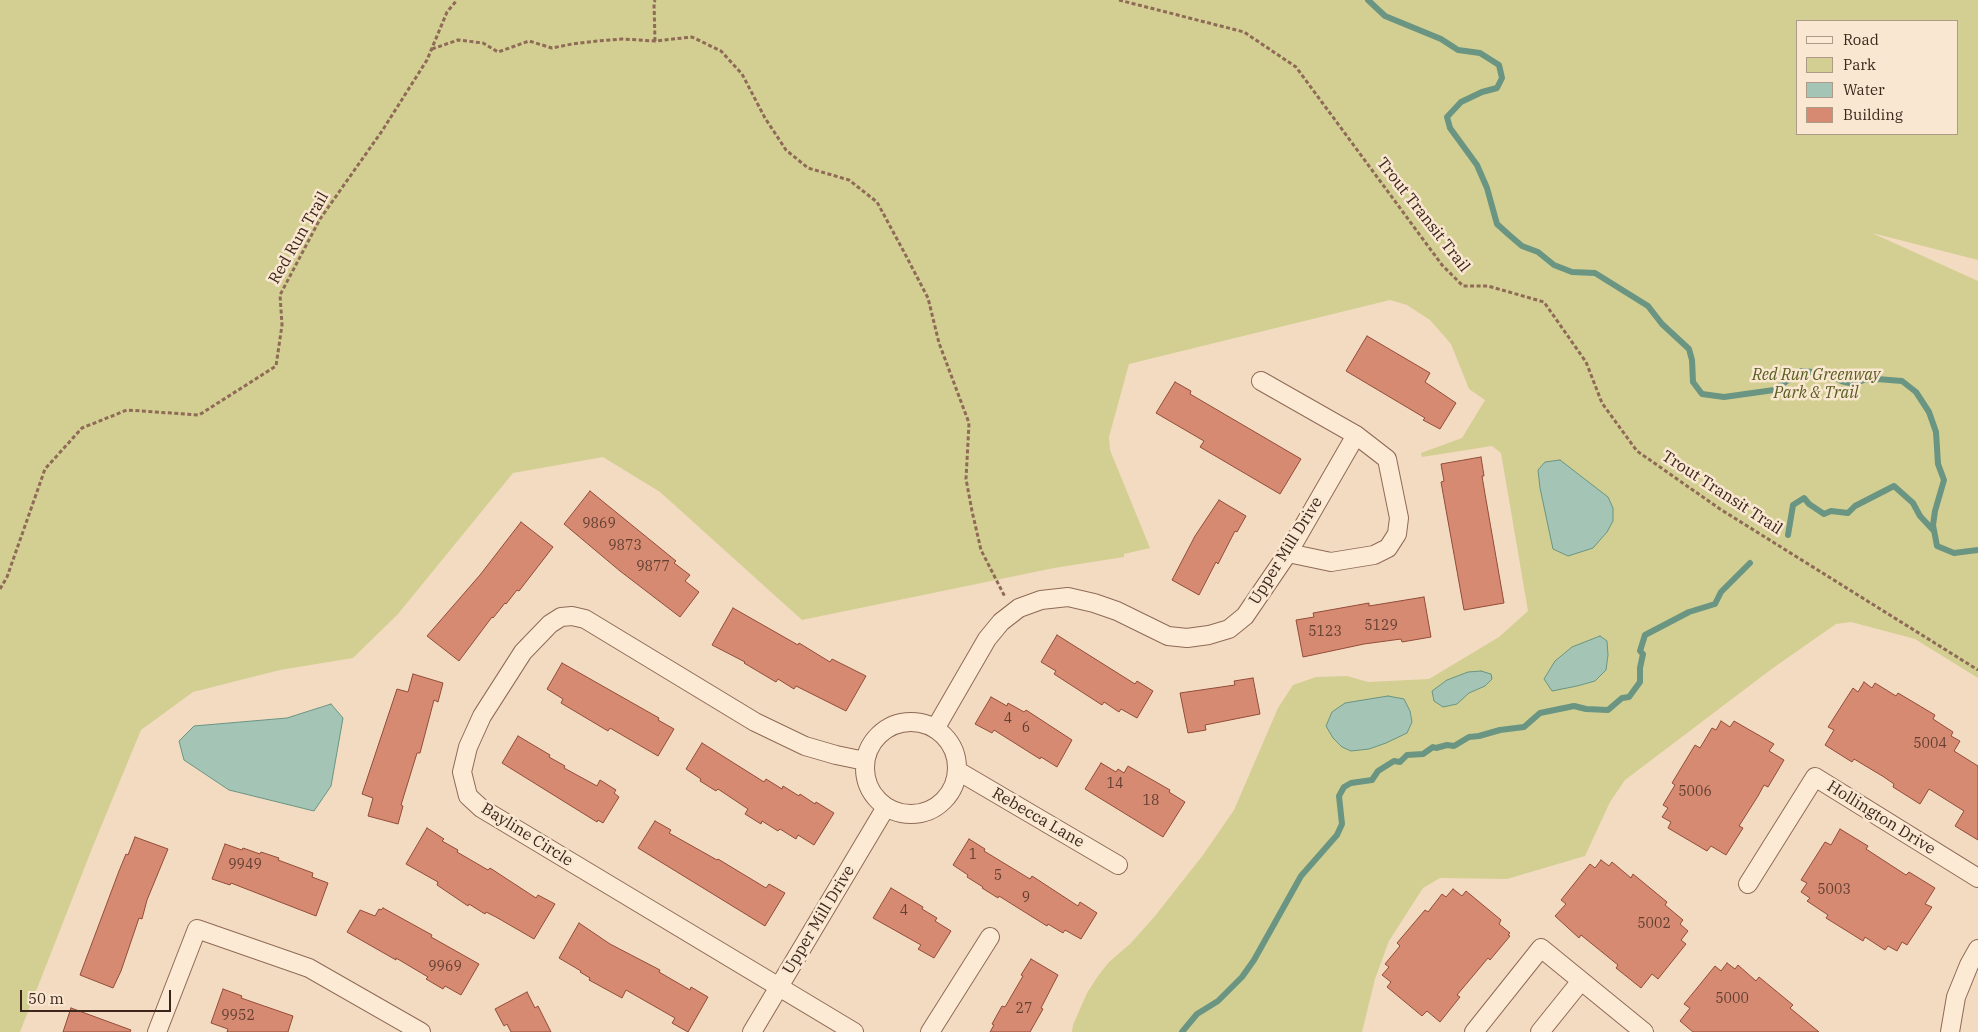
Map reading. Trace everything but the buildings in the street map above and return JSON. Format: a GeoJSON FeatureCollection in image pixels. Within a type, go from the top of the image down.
{"type":"FeatureCollection","features":[{"type":"Feature","properties":{"kind":"street"},"geometry":{"type":"LineString","coordinates":[[1261,381],[1356,435],[1387,459],[1399,518],[1397,534],[1388,548],[1374,555],[1331,562],[1288,553]]}},
{"type":"Feature","properties":{"kind":"street","name":"Upper Mill Drive"},"geometry":{"type":"LineString","coordinates":[[935,728],[987,639],[1001,622],[1019,608],[1041,600],[1068,597],[1094,603],[1109,608],[1168,636],[1188,638],[1209,635],[1229,629],[1245,616],[1288,553],[1356,435]]}},
{"type":"Feature","properties":{"kind":"street","name":"Bayline Circle"},"geometry":{"type":"LineString","coordinates":[[854,1032],[481,808],[468,796],[462,772],[468,747],[487,708],[523,652],[550,624],[562,616],[585,619],[755,722],[805,746],[836,756],[865,761]]}},
{"type":"Feature","properties":{"kind":"street"},"geometry":{"type":"LineString","coordinates":[[906,722],[921,723],[935,728],[953,747],[957,759],[958,771],[954,787],[945,800],[932,810],[917,814],[901,813],[886,807],[876,798],[869,787],[865,775],[865,761],[870,747],[879,735],[892,726],[906,722]]}},
{"type":"Feature","properties":{"kind":"street","name":"Rebecca Lane"},"geometry":{"type":"LineString","coordinates":[[958,771],[1118,866]]}},
{"type":"Feature","properties":{"kind":"street","name":"Hollington Drive"},"geometry":{"type":"LineString","coordinates":[[1748,884],[1815,777],[1978,878]]}},
{"type":"Feature","properties":{"kind":"street","name":"Upper Mill Drive"},"geometry":{"type":"LineString","coordinates":[[752,1032],[886,807]]}},
{"type":"Feature","properties":{"kind":"street"},"geometry":{"type":"LineString","coordinates":[[157,1032],[197,929],[309,968],[420,1032]]}},
{"type":"Feature","properties":{"kind":"street"},"geometry":{"type":"LineString","coordinates":[[930,1032],[990,938]]}},
{"type":"Feature","properties":{"kind":"street"},"geometry":{"type":"LineString","coordinates":[[1474,1032],[1541,948],[1644,1032]]}},
{"type":"Feature","properties":{"kind":"street"},"geometry":{"type":"LineString","coordinates":[[1950,1032],[1956,997],[1969,965],[1978,949]]}},
{"type":"Feature","properties":{"kind":"street"},"geometry":{"type":"LineString","coordinates":[[1540,1032],[1581,981]]}},
{"type":"Feature","properties":{"kind":"path","name":"Red Run Trail"},"geometry":{"type":"LineString","coordinates":[[0,589],[7,577],[44,469],[82,428],[127,410],[198,415],[276,366],[282,324],[280,295],[320,219],[382,131],[427,60],[447,12],[457,0]]}},
{"type":"Feature","properties":{"kind":"path"},"geometry":{"type":"LineString","coordinates":[[655,0],[655,41]]}},
{"type":"Feature","properties":{"kind":"path","name":"Trout Transit Trail"},"geometry":{"type":"LineString","coordinates":[[1119,0],[1244,32],[1296,67],[1442,265],[1462,286],[1488,286],[1544,302],[1586,362],[1602,403],[1637,451],[1720,509],[1978,670]]}},
{"type":"Feature","properties":{"kind":"path"},"geometry":{"type":"LineString","coordinates":[[432,49],[458,40],[483,43],[498,52],[529,41],[552,48],[622,39],[655,41],[692,36],[721,51],[742,74],[765,118],[786,150],[808,168],[849,180],[878,202],[928,298],[939,343],[969,423],[966,479],[981,550],[1013,613]]}},
{"type":"Feature","properties":{"kind":"green space","name":"Red Run Greenway Park & Trail"},"geometry":{"type":"Polygon","coordinates":[[[0,0],[1978,0],[1978,260],[1872,233],[1978,281],[1978,678],[1915,639],[1851,622],[1836,624],[1773,668],[1625,780],[1610,802],[1585,856],[1507,879],[1440,878],[1423,888],[1389,941],[1375,979],[1362,1032],[1072,1032],[1073,1025],[1087,993],[1098,976],[1109,962],[1130,944],[1155,916],[1203,855],[1234,810],[1278,708],[1293,685],[1316,677],[1347,676],[1368,682],[1429,679],[1499,637],[1528,611],[1501,453],[1492,446],[1422,457],[1421,453],[1462,438],[1485,400],[1469,389],[1451,344],[1430,320],[1407,305],[1390,300],[1129,364],[1109,437],[1110,450],[1150,548],[1124,554],[1124,557],[1054,568],[802,620],[660,492],[603,457],[513,473],[398,614],[353,658],[280,670],[193,692],[141,730],[20,1032],[0,1032],[0,0]]]}},
{"type":"Feature","properties":{"kind":"water"},"geometry":{"type":"Polygon","coordinates":[[[1560,460],[1608,497],[1613,508],[1613,521],[1607,532],[1593,548],[1568,556],[1553,549],[1538,470],[1545,462],[1560,460]]]}},
{"type":"Feature","properties":{"kind":"water"},"geometry":{"type":"Polygon","coordinates":[[[1600,636],[1607,641],[1606,670],[1595,681],[1552,691],[1544,679],[1555,661],[1572,647],[1600,636]]]}},
{"type":"Feature","properties":{"kind":"water"},"geometry":{"type":"Polygon","coordinates":[[[1481,671],[1491,674],[1492,679],[1485,686],[1469,693],[1457,704],[1443,707],[1434,701],[1432,691],[1447,680],[1468,672],[1481,671]]]}},
{"type":"Feature","properties":{"kind":"water"},"geometry":{"type":"Polygon","coordinates":[[[1388,696],[1404,699],[1410,711],[1412,722],[1407,733],[1369,749],[1351,751],[1342,747],[1333,738],[1326,726],[1332,712],[1345,703],[1388,696]]]}},
{"type":"Feature","properties":{"kind":"water"},"geometry":{"type":"Polygon","coordinates":[[[331,704],[343,718],[331,786],[314,811],[229,790],[184,760],[179,741],[194,726],[287,718],[331,704]]]}},
{"type":"Feature","properties":{"kind":"waterway"},"geometry":{"type":"LineString","coordinates":[[1368,0],[1385,16],[1441,39],[1458,50],[1480,53],[1499,65],[1502,78],[1497,88],[1482,92],[1461,102],[1447,117],[1450,128],[1477,165],[1487,188],[1497,224],[1508,234],[1522,246],[1538,252],[1554,265],[1572,272],[1595,273],[1648,306],[1662,324],[1689,349],[1692,360],[1693,382],[1702,394],[1724,397],[1774,390],[1801,371],[1827,373],[1841,381],[1853,384],[1864,380],[1877,379],[1902,381],[1916,392],[1929,412],[1936,432],[1938,464],[1944,480],[1933,525],[1937,546],[1954,553],[1978,550]]}},
{"type":"Feature","properties":{"kind":"waterway"},"geometry":{"type":"LineString","coordinates":[[1788,535],[1793,505],[1804,498],[1809,504],[1824,514],[1831,511],[1848,513],[1855,506],[1894,486],[1913,503],[1920,516],[1933,530]]}},
{"type":"Feature","properties":{"kind":"waterway"},"geometry":{"type":"LineString","coordinates":[[1182,1032],[1197,1014],[1218,1001],[1242,977],[1254,960],[1301,876],[1337,835],[1342,824],[1339,796],[1344,787],[1351,783],[1372,780],[1378,771],[1394,761],[1400,762],[1407,755],[1423,754],[1433,747],[1454,746],[1469,737],[1524,727],[1540,713],[1574,706],[1586,709],[1608,710],[1622,698],[1629,697],[1640,682],[1643,654],[1640,651],[1645,635],[1689,612],[1715,604],[1721,592],[1750,563]]}}]}
